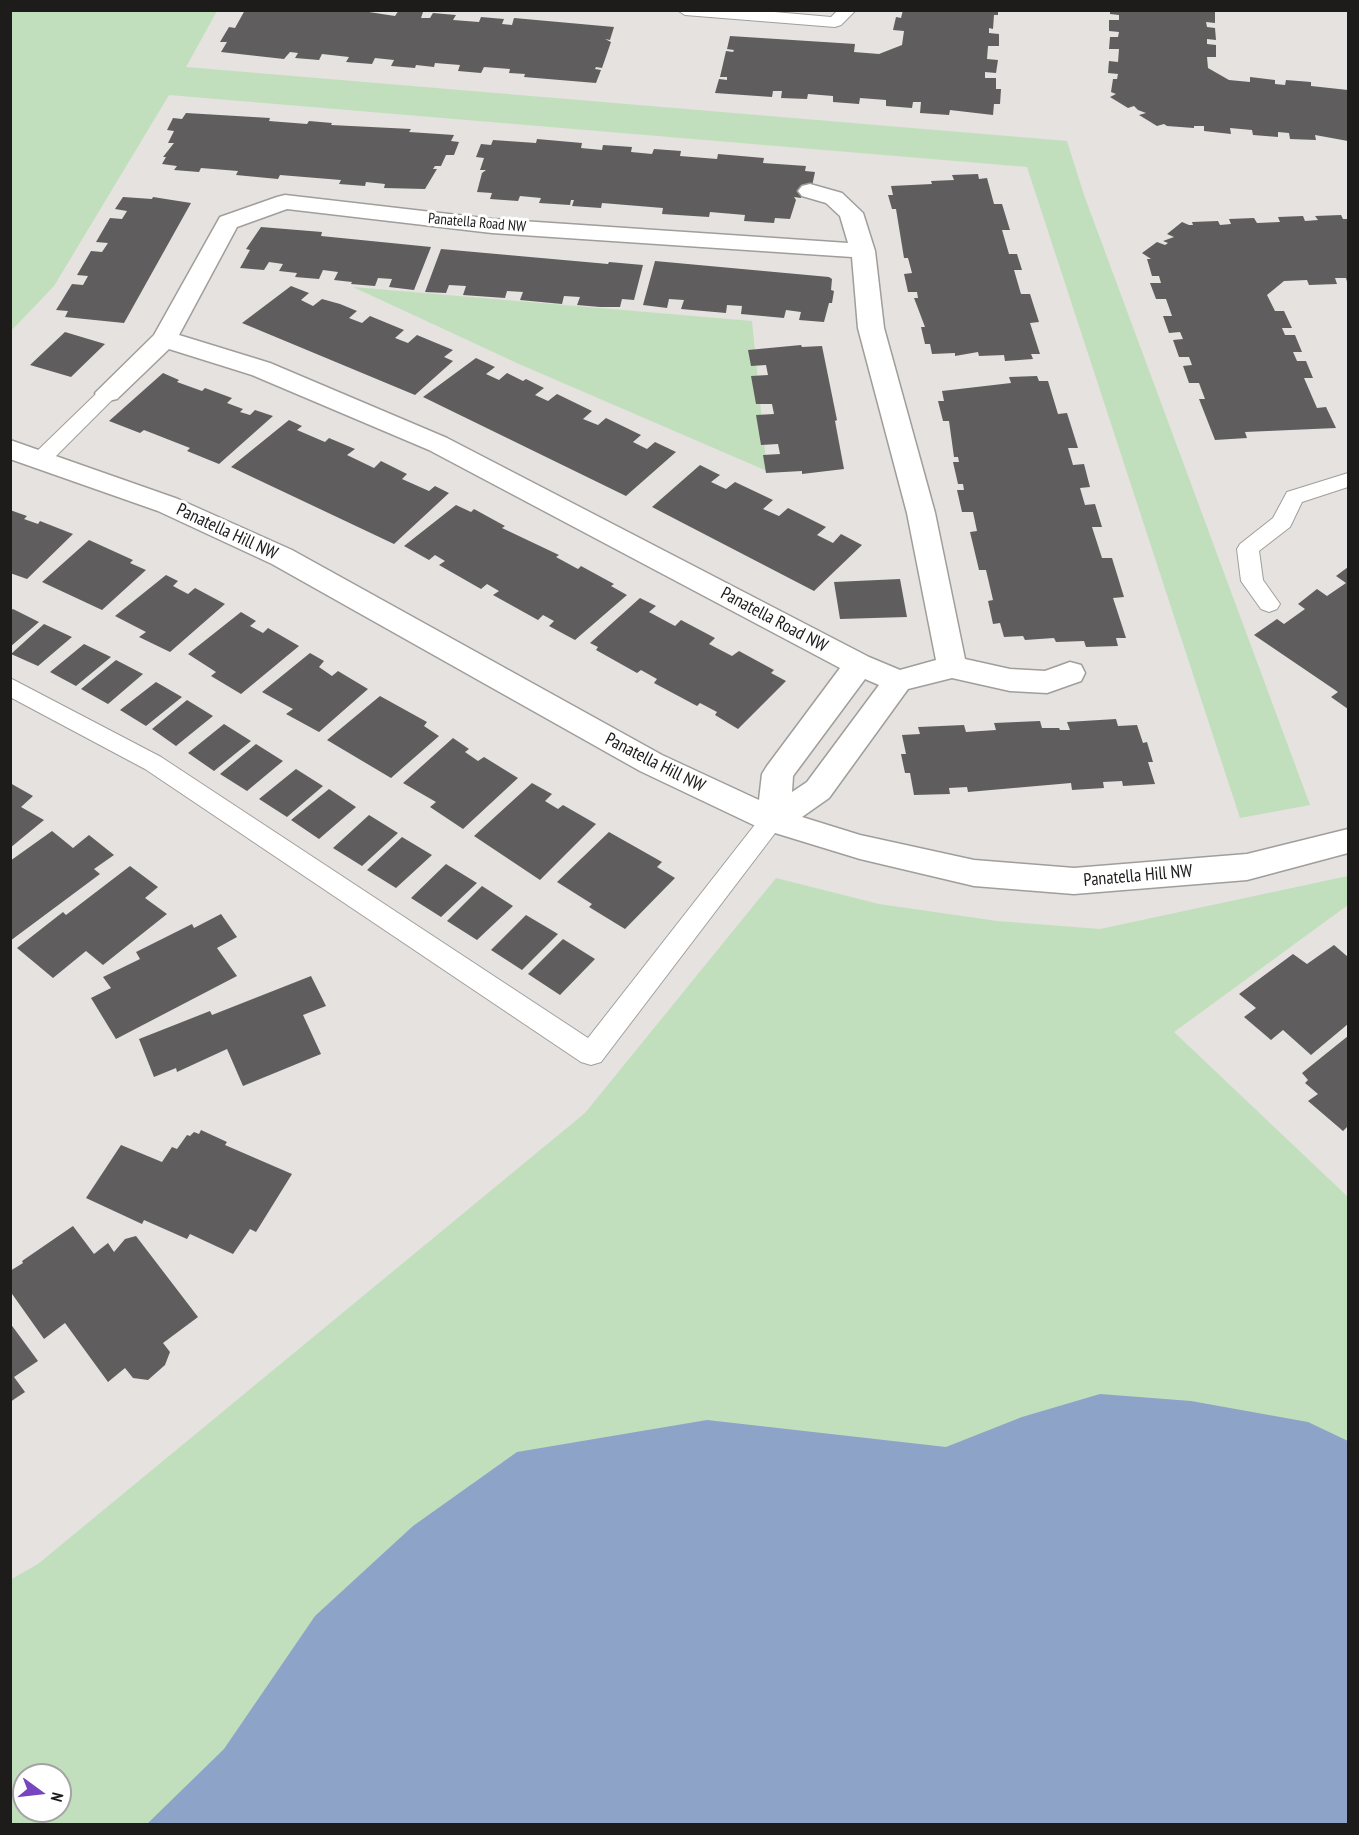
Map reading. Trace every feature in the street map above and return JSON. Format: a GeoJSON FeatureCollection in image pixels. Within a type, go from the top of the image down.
{"type":"FeatureCollection","features":[{"type":"Feature","properties":{"kind":"street"},"geometry":{"type":"LineString","coordinates":[[810,191],[834,198],[851,213],[863,251],[871,328],[921,513],[952,667]]}},
{"type":"Feature","properties":{"kind":"street","name":"Panatella Road NW"},"geometry":{"type":"LineString","coordinates":[[108,393],[164,339],[228,222],[285,202],[492,226],[863,251]]}},
{"type":"Feature","properties":{"kind":"street","name":"Panatella Road NW"},"geometry":{"type":"LineString","coordinates":[[164,339],[261,369],[438,444],[859,665],[898,681]]}},
{"type":"Feature","properties":{"kind":"street","name":"Panatella Hill NW"},"geometry":{"type":"LineString","coordinates":[[10,449],[168,505],[282,557],[651,763],[773,820],[860,847],[974,873],[1074,881],[1247,867],[1348,841]]}},
{"type":"Feature","properties":{"kind":"street"},"geometry":{"type":"LineString","coordinates":[[773,820],[778,774],[859,665]]}},
{"type":"Feature","properties":{"kind":"street"},"geometry":{"type":"LineString","coordinates":[[773,820],[818,790],[898,681],[952,667],[1010,680],[1047,682],[1070,673]]}},
{"type":"Feature","properties":{"kind":"lane"},"geometry":{"type":"LineString","coordinates":[[686,10],[835,21],[848,10]]}},
{"type":"Feature","properties":{"kind":"lane","name":"Panatella Road NW"},"geometry":{"type":"LineString","coordinates":[[41,459],[108,393]]}},
{"type":"Feature","properties":{"kind":"lane"},"geometry":{"type":"LineString","coordinates":[[1269,604],[1252,581],[1248,549],[1282,522],[1294,497],[1348,480]]}},
{"type":"Feature","properties":{"kind":"lane"},"geometry":{"type":"LineString","coordinates":[[10,686],[153,763],[591,1054],[773,820]]}},
{"type":"Feature","properties":{"kind":"green space"},"geometry":{"type":"Polygon","coordinates":[[[11,10],[217,11],[186,67],[1067,141],[1084,195],[1310,805],[1240,818],[1027,167],[169,95],[54,286],[11,331],[11,10]]]}},
{"type":"Feature","properties":{"kind":"green space"},"geometry":{"type":"Polygon","coordinates":[[[353,287],[752,321],[767,471],[519,364],[353,287]]]}},
{"type":"Feature","properties":{"kind":"green space"},"geometry":{"type":"Polygon","coordinates":[[[1348,876],[1348,905],[1174,1032],[1348,1197],[1348,1824],[11,1824],[10,1580],[38,1564],[585,1113],[776,878],[879,904],[997,921],[1100,929],[1348,876]]]}},
{"type":"Feature","properties":{"kind":"water"},"geometry":{"type":"Polygon","coordinates":[[[1100,1394],[1191,1401],[1308,1422],[1348,1441],[1348,1824],[147,1824],[224,1749],[315,1616],[413,1526],[517,1452],[707,1420],[946,1447],[1022,1417],[1100,1394]]]}},
{"type":"Feature","properties":{"kind":"building"},"geometry":{"type":"Polygon","coordinates":[[[245,10],[356,10],[395,16],[399,10],[423,12],[421,18],[430,18],[433,13],[456,15],[453,20],[479,22],[481,17],[504,19],[502,24],[512,25],[514,18],[614,27],[610,40],[605,39],[611,42],[602,68],[596,67],[595,69],[601,70],[596,83],[524,77],[525,74],[509,73],[510,69],[484,67],[481,73],[458,71],[460,65],[435,63],[434,67],[391,66],[394,60],[375,58],[372,64],[346,62],[349,57],[322,54],[319,60],[295,58],[298,53],[290,52],[284,59],[221,52],[227,42],[220,42],[229,27],[235,28],[245,10]]]}},
{"type":"Feature","properties":{"kind":"building"},"geometry":{"type":"Polygon","coordinates":[[[903,10],[998,10],[998,15],[994,15],[993,29],[989,28],[989,33],[999,34],[999,46],[988,46],[987,59],[998,60],[996,73],[985,72],[985,78],[996,78],[996,89],[1001,89],[1000,104],[994,104],[993,115],[950,110],[949,115],[920,113],[921,102],[913,102],[912,108],[886,106],[886,100],[860,98],[859,104],[833,102],[833,96],[808,94],[807,99],[781,98],[782,91],[773,91],[772,97],[715,93],[719,79],[727,80],[727,77],[720,77],[726,51],[733,52],[734,50],[727,49],[730,36],[855,44],[854,52],[879,54],[902,45],[904,31],[893,30],[896,17],[901,18],[903,10]]]}},
{"type":"Feature","properties":{"kind":"building"},"geometry":{"type":"Polygon","coordinates":[[[1110,10],[1215,10],[1215,23],[1206,22],[1207,27],[1215,28],[1216,40],[1207,39],[1207,44],[1216,45],[1216,57],[1207,57],[1208,68],[1229,80],[1250,82],[1250,77],[1275,80],[1275,84],[1285,85],[1286,80],[1311,82],[1311,86],[1348,90],[1348,141],[1315,135],[1316,140],[1290,139],[1289,133],[1278,132],[1278,137],[1253,135],[1252,130],[1230,128],[1231,134],[1204,131],[1204,126],[1194,126],[1194,128],[1164,124],[1157,126],[1139,115],[1146,113],[1134,106],[1128,108],[1110,97],[1116,94],[1111,92],[1113,79],[1117,79],[1118,74],[1108,73],[1109,61],[1118,62],[1119,49],[1109,49],[1110,37],[1118,37],[1119,32],[1109,31],[1109,20],[1119,20],[1119,15],[1110,14],[1110,10]]]}},
{"type":"Feature","properties":{"kind":"building"},"geometry":{"type":"Polygon","coordinates":[[[186,113],[270,118],[269,121],[307,124],[309,121],[332,123],[331,125],[411,129],[409,132],[454,135],[451,141],[459,142],[454,155],[446,155],[441,166],[435,166],[433,169],[437,169],[425,189],[384,188],[385,184],[366,182],[365,186],[339,184],[341,180],[280,175],[278,179],[236,175],[238,171],[201,168],[199,172],[174,170],[177,166],[162,164],[166,157],[163,157],[174,143],[168,143],[174,131],[167,130],[173,118],[182,119],[186,113]]]}},
{"type":"Feature","properties":{"kind":"building"},"geometry":{"type":"Polygon","coordinates":[[[537,139],[582,143],[581,148],[602,150],[603,145],[632,147],[631,152],[652,154],[654,149],[681,151],[680,156],[717,159],[718,154],[764,158],[763,163],[806,166],[805,171],[815,172],[812,186],[803,185],[801,198],[794,197],[796,200],[790,219],[775,218],[774,223],[744,221],[745,215],[710,212],[709,217],[662,214],[663,208],[602,203],[601,208],[572,206],[574,200],[571,200],[570,205],[539,203],[541,198],[520,196],[518,201],[490,199],[492,193],[477,192],[482,173],[486,170],[480,170],[484,158],[476,157],[481,144],[491,145],[493,140],[536,143],[537,139]]]}},
{"type":"Feature","properties":{"kind":"building"},"geometry":{"type":"Polygon","coordinates":[[[978,174],[979,179],[987,178],[994,204],[1002,204],[1010,230],[1002,230],[1009,254],[1017,254],[1022,270],[1014,270],[1021,294],[1030,294],[1039,322],[1030,323],[1040,354],[1031,354],[1033,359],[1005,361],[1004,355],[979,356],[978,352],[955,356],[955,353],[932,354],[930,344],[925,344],[921,327],[925,327],[914,298],[918,298],[917,292],[908,292],[904,274],[912,273],[908,258],[904,258],[896,209],[892,209],[888,195],[893,195],[891,186],[932,184],[931,181],[954,180],[952,175],[978,174]]]}},
{"type":"Feature","properties":{"kind":"building"},"geometry":{"type":"Polygon","coordinates":[[[123,197],[152,199],[153,197],[191,203],[124,323],[65,317],[68,311],[56,310],[72,284],[83,285],[88,276],[77,275],[91,251],[102,252],[108,243],[96,242],[110,218],[122,219],[127,211],[115,209],[123,197]]]}},
{"type":"Feature","properties":{"kind":"building"},"geometry":{"type":"Polygon","coordinates":[[[1341,215],[1343,219],[1348,219],[1348,285],[1346,278],[1335,278],[1337,284],[1309,285],[1307,280],[1284,281],[1267,295],[1275,311],[1284,311],[1292,328],[1282,328],[1285,335],[1295,335],[1302,352],[1293,352],[1297,361],[1306,361],[1313,378],[1304,378],[1317,408],[1326,407],[1336,428],[1245,432],[1247,438],[1215,440],[1199,399],[1205,399],[1199,383],[1189,383],[1183,366],[1192,365],[1189,357],[1179,357],[1173,340],[1183,339],[1180,332],[1169,333],[1163,316],[1172,316],[1166,299],[1156,299],[1150,283],[1161,283],[1159,276],[1152,276],[1147,259],[1151,259],[1142,253],[1157,242],[1165,245],[1168,243],[1163,241],[1174,237],[1167,234],[1182,222],[1193,225],[1192,222],[1218,221],[1220,225],[1231,224],[1229,219],[1254,218],[1257,223],[1280,222],[1278,217],[1303,216],[1305,221],[1318,220],[1315,216],[1341,215]]]}},
{"type":"Feature","properties":{"kind":"building"},"geometry":{"type":"Polygon","coordinates":[[[261,227],[322,232],[321,236],[431,247],[414,290],[389,287],[392,279],[378,278],[375,286],[351,284],[352,282],[334,280],[338,272],[323,270],[319,279],[295,277],[297,273],[279,271],[283,264],[269,262],[264,270],[240,268],[250,250],[246,249],[261,227]]]}},
{"type":"Feature","properties":{"kind":"building"},"geometry":{"type":"Polygon","coordinates":[[[441,249],[643,265],[634,300],[622,299],[620,307],[577,305],[580,297],[564,296],[562,304],[520,300],[523,292],[507,291],[505,298],[463,295],[466,286],[449,285],[446,293],[425,292],[441,249]]]}},
{"type":"Feature","properties":{"kind":"building"},"geometry":{"type":"Polygon","coordinates":[[[655,261],[829,277],[832,279],[831,290],[834,291],[832,303],[829,303],[824,322],[799,320],[801,312],[786,310],[784,318],[741,314],[742,306],[727,305],[726,313],[681,309],[684,300],[669,299],[667,308],[643,305],[655,261]]]}},
{"type":"Feature","properties":{"kind":"building"},"geometry":{"type":"Polygon","coordinates":[[[291,286],[309,293],[301,300],[313,306],[322,299],[340,304],[357,311],[349,318],[362,323],[370,316],[404,330],[395,338],[408,343],[417,335],[453,350],[444,357],[453,361],[415,395],[242,323],[291,286]]]}},
{"type":"Feature","properties":{"kind":"building"},"geometry":{"type":"Polygon","coordinates":[[[65,332],[105,344],[71,377],[30,365],[65,332]]]}},
{"type":"Feature","properties":{"kind":"building"},"geometry":{"type":"Polygon","coordinates":[[[801,345],[802,347],[822,346],[844,469],[802,474],[802,471],[766,473],[763,455],[780,454],[778,444],[761,445],[756,415],[774,414],[772,404],[756,404],[751,376],[768,375],[766,365],[751,366],[748,350],[801,345]]]}},
{"type":"Feature","properties":{"kind":"building"},"geometry":{"type":"Polygon","coordinates":[[[476,358],[495,367],[486,374],[499,380],[507,373],[523,381],[526,379],[544,388],[535,395],[548,401],[557,394],[592,411],[583,419],[598,425],[606,418],[641,435],[633,442],[647,449],[655,442],[676,452],[626,496],[423,397],[476,358]]]}},
{"type":"Feature","properties":{"kind":"building"},"geometry":{"type":"Polygon","coordinates":[[[163,373],[179,380],[177,382],[202,391],[205,388],[232,398],[227,403],[243,409],[240,412],[250,415],[255,410],[273,416],[219,464],[187,451],[190,448],[144,430],[140,433],[109,421],[163,373]]]}},
{"type":"Feature","properties":{"kind":"building"},"geometry":{"type":"Polygon","coordinates":[[[1037,376],[1039,381],[1048,381],[1058,414],[1067,413],[1078,448],[1068,448],[1073,465],[1084,464],[1090,487],[1080,488],[1085,505],[1095,504],[1102,527],[1092,527],[1102,558],[1112,558],[1124,597],[1113,598],[1126,638],[1116,638],[1118,646],[1086,647],[1084,641],[1056,642],[1054,638],[1025,640],[1023,636],[1004,637],[1000,623],[993,624],[988,601],[993,600],[986,570],[979,570],[970,532],[977,531],[973,512],[962,512],[957,490],[964,490],[963,484],[958,484],[953,462],[959,462],[958,457],[954,457],[949,421],[943,421],[938,401],[944,401],[942,391],[1011,383],[1009,377],[1037,376]]]}},
{"type":"Feature","properties":{"kind":"building"},"geometry":{"type":"Polygon","coordinates":[[[289,420],[302,426],[297,430],[325,442],[329,438],[355,449],[347,455],[374,468],[381,461],[407,474],[402,479],[429,491],[435,486],[449,493],[394,544],[231,467],[289,420]]]}},
{"type":"Feature","properties":{"kind":"building"},"geometry":{"type":"Polygon","coordinates":[[[700,465],[720,475],[711,482],[726,489],[735,482],[773,500],[763,509],[779,516],[788,508],[826,527],[817,535],[833,543],[841,534],[862,545],[814,591],[652,507],[700,465]]]}},
{"type":"Feature","properties":{"kind":"building"},"geometry":{"type":"Polygon","coordinates":[[[456,505],[471,512],[474,509],[505,526],[502,528],[559,555],[556,557],[578,569],[581,566],[614,584],[611,586],[627,595],[575,640],[549,626],[554,621],[543,615],[538,620],[493,595],[499,591],[487,584],[481,589],[439,565],[445,561],[435,555],[429,560],[404,546],[456,505]]]}},
{"type":"Feature","properties":{"kind":"building"},"geometry":{"type":"Polygon","coordinates":[[[10,510],[27,516],[24,519],[38,524],[40,521],[73,534],[27,579],[10,573],[10,510]]]}},
{"type":"Feature","properties":{"kind":"building"},"geometry":{"type":"Polygon","coordinates":[[[89,540],[133,560],[130,563],[146,570],[102,610],[42,582],[89,540]]]}},
{"type":"Feature","properties":{"kind":"building"},"geometry":{"type":"Polygon","coordinates":[[[1348,567],[1348,709],[1331,697],[1338,692],[1254,635],[1277,619],[1284,624],[1305,609],[1298,604],[1317,589],[1327,596],[1346,583],[1336,576],[1348,567]]]}},
{"type":"Feature","properties":{"kind":"building"},"geometry":{"type":"Polygon","coordinates":[[[166,575],[178,581],[173,586],[188,594],[195,588],[225,604],[170,652],[139,637],[146,632],[115,616],[166,575]]]}},
{"type":"Feature","properties":{"kind":"building"},"geometry":{"type":"Polygon","coordinates":[[[900,579],[907,617],[840,619],[834,582],[900,579]]]}},
{"type":"Feature","properties":{"kind":"building"},"geometry":{"type":"Polygon","coordinates":[[[640,598],[656,606],[649,612],[675,626],[681,620],[715,638],[709,644],[732,656],[739,651],[774,670],[771,673],[786,681],[738,729],[715,715],[717,712],[700,703],[697,706],[654,683],[657,679],[641,670],[637,673],[596,650],[598,647],[590,643],[640,598]]]}},
{"type":"Feature","properties":{"kind":"building"},"geometry":{"type":"Polygon","coordinates":[[[13,609],[39,622],[10,647],[10,611],[13,609]]]}},
{"type":"Feature","properties":{"kind":"building"},"geometry":{"type":"Polygon","coordinates":[[[241,612],[256,621],[250,626],[263,633],[268,628],[299,646],[241,694],[211,676],[216,672],[188,654],[241,612]]]}},
{"type":"Feature","properties":{"kind":"building"},"geometry":{"type":"Polygon","coordinates":[[[44,624],[72,637],[38,666],[11,654],[44,624]]]}},
{"type":"Feature","properties":{"kind":"building"},"geometry":{"type":"Polygon","coordinates":[[[84,644],[111,657],[76,686],[50,672],[84,644]]]}},
{"type":"Feature","properties":{"kind":"building"},"geometry":{"type":"Polygon","coordinates":[[[310,653],[324,661],[319,667],[332,676],[338,671],[368,689],[319,732],[286,714],[293,709],[262,692],[310,653]]]}},
{"type":"Feature","properties":{"kind":"building"},"geometry":{"type":"Polygon","coordinates":[[[116,660],[143,674],[108,704],[81,689],[116,660]]]}},
{"type":"Feature","properties":{"kind":"building"},"geometry":{"type":"Polygon","coordinates":[[[156,682],[182,697],[146,726],[120,710],[156,682]]]}},
{"type":"Feature","properties":{"kind":"building"},"geometry":{"type":"Polygon","coordinates":[[[380,696],[427,722],[424,726],[439,736],[391,778],[327,740],[380,696]]]}},
{"type":"Feature","properties":{"kind":"building"},"geometry":{"type":"Polygon","coordinates":[[[187,700],[213,716],[176,746],[152,729],[187,700]]]}},
{"type":"Feature","properties":{"kind":"building"},"geometry":{"type":"Polygon","coordinates":[[[1116,719],[1118,726],[1137,725],[1143,743],[1147,742],[1153,762],[1148,762],[1155,784],[1123,786],[1122,781],[1103,782],[1104,788],[1072,790],[1071,783],[968,792],[967,787],[949,788],[950,794],[914,795],[910,773],[905,773],[901,754],[906,754],[902,735],[920,734],[918,727],[964,725],[966,732],[996,730],[994,723],[1040,721],[1042,728],[1070,730],[1067,722],[1116,719]]]}},
{"type":"Feature","properties":{"kind":"building"},"geometry":{"type":"Polygon","coordinates":[[[224,724],[251,741],[214,771],[188,753],[224,724]]]}},
{"type":"Feature","properties":{"kind":"building"},"geometry":{"type":"Polygon","coordinates":[[[453,738],[469,749],[465,752],[478,761],[484,757],[518,778],[463,829],[430,807],[436,802],[403,783],[453,738]]]}},
{"type":"Feature","properties":{"kind":"building"},"geometry":{"type":"Polygon","coordinates":[[[256,744],[283,761],[247,791],[220,774],[256,744]]]}},
{"type":"Feature","properties":{"kind":"building"},"geometry":{"type":"Polygon","coordinates":[[[296,769],[323,786],[287,817],[259,799],[296,769]]]}},
{"type":"Feature","properties":{"kind":"building"},"geometry":{"type":"Polygon","coordinates":[[[10,783],[33,796],[21,807],[44,820],[10,848],[10,783]]]}},
{"type":"Feature","properties":{"kind":"building"},"geometry":{"type":"Polygon","coordinates":[[[532,783],[552,794],[545,801],[558,809],[563,805],[596,824],[540,880],[474,836],[532,783]]]}},
{"type":"Feature","properties":{"kind":"building"},"geometry":{"type":"Polygon","coordinates":[[[329,789],[356,807],[319,839],[291,820],[329,789]]]}},
{"type":"Feature","properties":{"kind":"building"},"geometry":{"type":"Polygon","coordinates":[[[369,815],[398,833],[362,866],[333,848],[369,815]]]}},
{"type":"Feature","properties":{"kind":"building"},"geometry":{"type":"Polygon","coordinates":[[[52,831],[73,848],[89,835],[114,855],[94,869],[100,874],[10,941],[10,861],[52,831]]]}},
{"type":"Feature","properties":{"kind":"building"},"geometry":{"type":"Polygon","coordinates":[[[609,832],[662,862],[657,867],[675,878],[625,929],[589,907],[592,904],[557,882],[609,832]]]}},
{"type":"Feature","properties":{"kind":"building"},"geometry":{"type":"Polygon","coordinates":[[[402,837],[432,855],[396,888],[367,870],[402,837]]]}},
{"type":"Feature","properties":{"kind":"building"},"geometry":{"type":"Polygon","coordinates":[[[446,864],[477,883],[441,917],[411,898],[446,864]]]}},
{"type":"Feature","properties":{"kind":"building"},"geometry":{"type":"Polygon","coordinates":[[[130,866],[158,887],[145,898],[167,914],[103,965],[86,951],[53,978],[17,948],[63,912],[66,915],[130,866]]]}},
{"type":"Feature","properties":{"kind":"building"},"geometry":{"type":"Polygon","coordinates":[[[482,886],[513,906],[477,940],[447,921],[482,886]]]}},
{"type":"Feature","properties":{"kind":"building"},"geometry":{"type":"Polygon","coordinates":[[[221,914],[237,937],[217,948],[237,976],[116,1039],[91,998],[111,988],[103,977],[140,959],[136,952],[192,924],[194,928],[221,914]]]}},
{"type":"Feature","properties":{"kind":"building"},"geometry":{"type":"Polygon","coordinates":[[[526,915],[558,934],[522,970],[491,950],[526,915]]]}},
{"type":"Feature","properties":{"kind":"building"},"geometry":{"type":"Polygon","coordinates":[[[563,939],[595,959],[560,995],[528,974],[563,939]]]}},
{"type":"Feature","properties":{"kind":"building"},"geometry":{"type":"Polygon","coordinates":[[[1334,945],[1348,957],[1348,1024],[1311,1055],[1283,1030],[1271,1040],[1244,1017],[1256,1008],[1239,994],[1293,954],[1307,964],[1334,945]]]}},
{"type":"Feature","properties":{"kind":"building"},"geometry":{"type":"Polygon","coordinates":[[[311,976],[326,1006],[303,1015],[321,1054],[243,1086],[227,1049],[177,1072],[176,1068],[154,1077],[139,1039],[210,1011],[212,1015],[311,976]]]}},
{"type":"Feature","properties":{"kind":"building"},"geometry":{"type":"Polygon","coordinates":[[[1348,1036],[1348,1126],[1343,1131],[1308,1101],[1318,1094],[1305,1083],[1308,1080],[1302,1073],[1348,1036]]]}},
{"type":"Feature","properties":{"kind":"building"},"geometry":{"type":"Polygon","coordinates":[[[201,1130],[227,1142],[225,1145],[292,1174],[256,1232],[250,1229],[233,1254],[190,1234],[187,1239],[144,1220],[142,1224],[86,1198],[121,1145],[162,1162],[172,1147],[177,1149],[187,1135],[190,1136],[194,1132],[199,1134],[201,1130]]]}},
{"type":"Feature","properties":{"kind":"building"},"geometry":{"type":"Polygon","coordinates":[[[73,1226],[94,1254],[108,1243],[114,1252],[125,1239],[136,1236],[198,1317],[163,1343],[170,1352],[165,1365],[148,1380],[133,1378],[125,1368],[108,1382],[65,1323],[44,1339],[10,1291],[10,1271],[73,1226]]]}},
{"type":"Feature","properties":{"kind":"building"},"geometry":{"type":"Polygon","coordinates":[[[10,1323],[38,1361],[14,1377],[25,1392],[10,1402],[10,1323]]]}}]}
